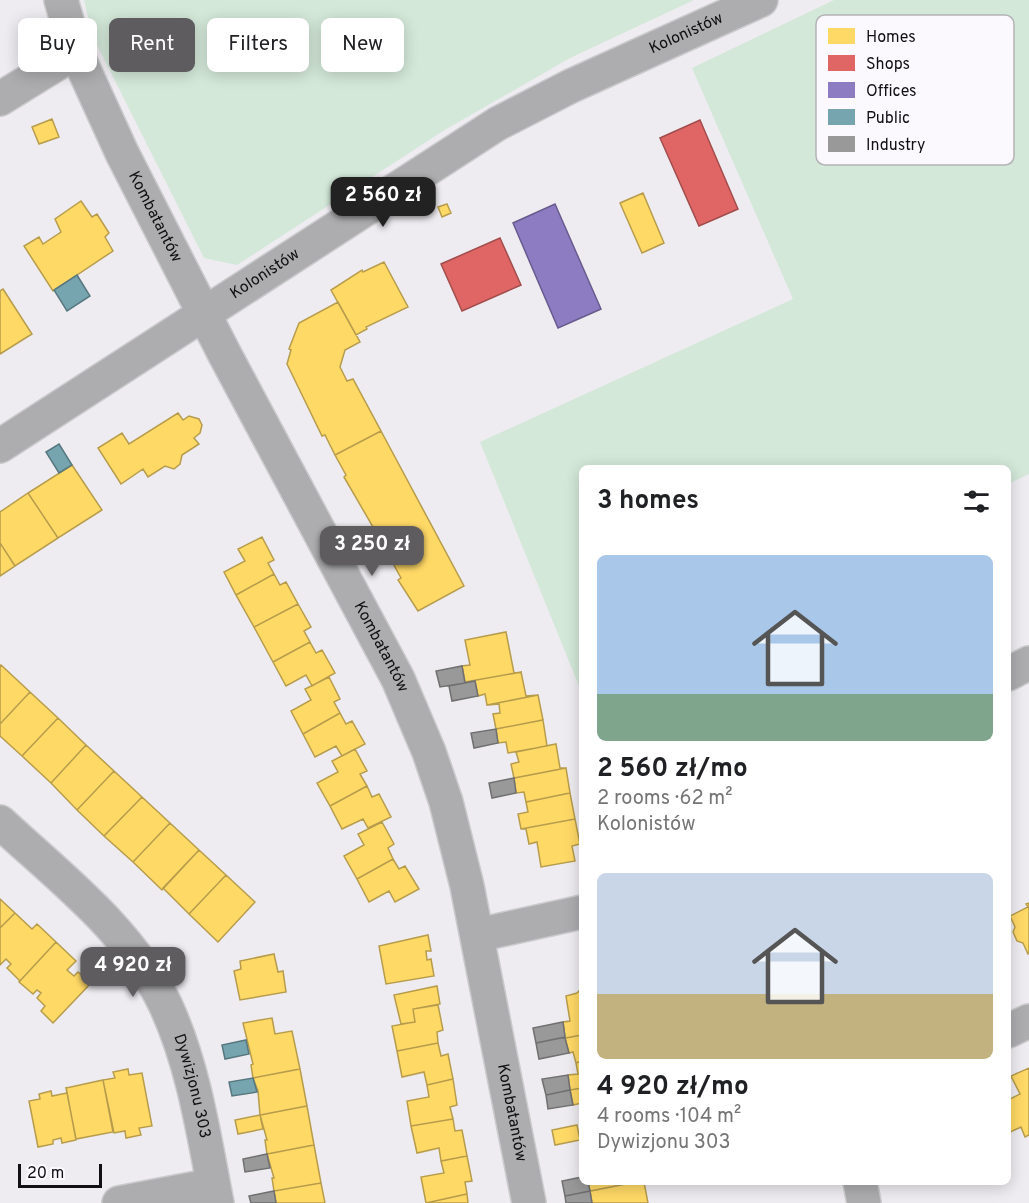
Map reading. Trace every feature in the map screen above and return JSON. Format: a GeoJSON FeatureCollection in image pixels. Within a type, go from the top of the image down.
{"type":"FeatureCollection","features":[{"type":"Feature","properties":{"kind":"street","name":"Kombatantów"},"geometry":{"type":"LineString","coordinates":[[61,0],[66,18]]}},
{"type":"Feature","properties":{"kind":"street","name":"Kolonistów"},"geometry":{"type":"LineString","coordinates":[[0,446],[529,106],[761,0]]}},
{"type":"Feature","properties":{"kind":"street"},"geometry":{"type":"LineString","coordinates":[[0,99],[44,72]]}},
{"type":"Feature","properties":{"kind":"street","name":"Kombatantów"},"geometry":{"type":"LineString","coordinates":[[85,72],[122,153],[409,704],[446,802],[478,935],[529,1203]]}},
{"type":"Feature","properties":{"kind":"street"},"geometry":{"type":"LineString","coordinates":[[1011,672],[1029,663]]}},
{"type":"Feature","properties":{"kind":"street","name":"Dywizjonu 303"},"geometry":{"type":"LineString","coordinates":[[0,822],[122,939],[154,984],[176,1030],[186,1062],[215,1194]]}},
{"type":"Feature","properties":{"kind":"street"},"geometry":{"type":"LineString","coordinates":[[478,935],[579,913]]}},
{"type":"Feature","properties":{"kind":"street"},"geometry":{"type":"LineString","coordinates":[[1011,1030],[1029,1021]]}},
{"type":"Feature","properties":{"kind":"street"},"geometry":{"type":"LineString","coordinates":[[861,1185],[864,1203]]}},
{"type":"Feature","properties":{"kind":"street"},"geometry":{"type":"LineString","coordinates":[[118,1203],[215,1194]]}},
{"type":"Feature","properties":{"kind":"green space"},"geometry":{"type":"Polygon","coordinates":[[[84,0],[694,0],[570,58],[443,131],[237,265],[204,258],[111,72],[195,72],[195,18],[109,18],[109,69],[97,45],[97,18],[88,18],[84,0]]]}},
{"type":"Feature","properties":{"kind":"green space"},"geometry":{"type":"Polygon","coordinates":[[[834,0],[1029,0],[1029,474],[1011,483],[1011,465],[579,465],[579,686],[480,442],[793,299],[692,68],[834,0]]]}},
{"type":"Feature","properties":{"kind":"building: Homes"},"geometry":{"type":"Polygon","coordinates":[[[52,119],[59,137],[39,144],[32,127],[52,119]]]}},
{"type":"Feature","properties":{"kind":"building: Homes"},"geometry":{"type":"Polygon","coordinates":[[[643,193],[664,243],[642,253],[620,203],[643,193]]]}},
{"type":"Feature","properties":{"kind":"building: Homes"},"geometry":{"type":"Polygon","coordinates":[[[81,201],[92,217],[97,214],[109,233],[105,237],[113,251],[53,291],[24,246],[39,237],[43,244],[61,232],[55,219],[81,201]]]}},
{"type":"Feature","properties":{"kind":"building: Homes"},"geometry":{"type":"Polygon","coordinates":[[[447,204],[451,213],[442,217],[438,207],[447,204]]]}},
{"type":"Feature","properties":{"kind":"building: Homes"},"geometry":{"type":"Polygon","coordinates":[[[384,262],[408,307],[366,327],[367,329],[356,335],[331,290],[362,270],[363,272],[384,262]]]}},
{"type":"Feature","properties":{"kind":"building: Homes"},"geometry":{"type":"Polygon","coordinates":[[[3,289],[32,334],[0,354],[0,291],[3,289]]]}},
{"type":"Feature","properties":{"kind":"building: Homes"},"geometry":{"type":"Polygon","coordinates":[[[338,302],[360,342],[345,350],[340,367],[347,381],[353,379],[381,431],[335,455],[325,435],[322,436],[287,364],[291,350],[289,349],[299,323],[338,302]]]}},
{"type":"Feature","properties":{"kind":"building: Homes"},"geometry":{"type":"Polygon","coordinates":[[[178,413],[183,420],[189,416],[199,419],[202,425],[200,433],[194,438],[199,444],[182,455],[180,464],[174,469],[165,466],[148,477],[143,469],[121,484],[98,448],[122,433],[129,444],[178,413]]]}},
{"type":"Feature","properties":{"kind":"building: Homes"},"geometry":{"type":"Polygon","coordinates":[[[381,431],[464,586],[418,611],[398,580],[401,578],[380,540],[377,540],[371,528],[373,527],[344,477],[346,475],[335,455],[381,431]]]}},
{"type":"Feature","properties":{"kind":"building: Homes"},"geometry":{"type":"Polygon","coordinates":[[[72,465],[102,510],[58,538],[28,493],[72,465]]]}},
{"type":"Feature","properties":{"kind":"building: Homes"},"geometry":{"type":"Polygon","coordinates":[[[28,493],[58,538],[15,566],[0,543],[0,512],[28,493]]]}},
{"type":"Feature","properties":{"kind":"building: Homes"},"geometry":{"type":"Polygon","coordinates":[[[262,537],[274,560],[268,563],[274,574],[236,595],[224,572],[245,561],[238,549],[262,537]]]}},
{"type":"Feature","properties":{"kind":"building: Homes"},"geometry":{"type":"Polygon","coordinates":[[[0,543],[15,566],[0,576],[0,543]]]}},
{"type":"Feature","properties":{"kind":"building: Homes"},"geometry":{"type":"Polygon","coordinates":[[[274,574],[280,585],[286,582],[298,604],[254,627],[236,595],[274,574]]]}},
{"type":"Feature","properties":{"kind":"building: Homes"},"geometry":{"type":"Polygon","coordinates":[[[298,604],[311,627],[304,631],[310,642],[273,662],[254,627],[298,604]]]}},
{"type":"Feature","properties":{"kind":"building: Homes"},"geometry":{"type":"Polygon","coordinates":[[[506,632],[514,673],[522,672],[465,682],[462,666],[470,665],[465,640],[506,632]]]}},
{"type":"Feature","properties":{"kind":"building: Homes"},"geometry":{"type":"Polygon","coordinates":[[[310,642],[316,653],[322,650],[335,673],[312,686],[306,675],[286,686],[273,662],[310,642]]]}},
{"type":"Feature","properties":{"kind":"building: Homes"},"geometry":{"type":"Polygon","coordinates":[[[1,665],[30,692],[0,724],[0,667],[1,665]]]}},
{"type":"Feature","properties":{"kind":"building: Homes"},"geometry":{"type":"Polygon","coordinates":[[[521,672],[526,696],[538,695],[487,705],[485,694],[478,696],[475,681],[465,682],[521,672]]]}},
{"type":"Feature","properties":{"kind":"building: Homes"},"geometry":{"type":"Polygon","coordinates":[[[329,677],[340,699],[334,702],[340,713],[303,734],[291,711],[311,700],[305,689],[329,677]]]}},
{"type":"Feature","properties":{"kind":"building: Homes"},"geometry":{"type":"Polygon","coordinates":[[[30,692],[58,718],[22,756],[0,736],[0,724],[30,692]]]}},
{"type":"Feature","properties":{"kind":"building: Homes"},"geometry":{"type":"Polygon","coordinates":[[[538,695],[543,720],[496,729],[493,714],[500,713],[499,704],[488,705],[538,695]]]}},
{"type":"Feature","properties":{"kind":"building: Homes"},"geometry":{"type":"Polygon","coordinates":[[[340,713],[346,724],[352,721],[365,744],[342,756],[336,746],[315,757],[303,734],[340,713]]]}},
{"type":"Feature","properties":{"kind":"building: Homes"},"geometry":{"type":"Polygon","coordinates":[[[58,718],[86,745],[51,783],[22,756],[58,718]]]}},
{"type":"Feature","properties":{"kind":"building: Homes"},"geometry":{"type":"Polygon","coordinates":[[[543,720],[547,746],[508,753],[506,742],[498,743],[496,729],[543,720]]]}},
{"type":"Feature","properties":{"kind":"building: Homes"},"geometry":{"type":"Polygon","coordinates":[[[556,744],[560,768],[566,768],[514,778],[511,764],[519,762],[516,752],[556,744]]]}},
{"type":"Feature","properties":{"kind":"building: Homes"},"geometry":{"type":"Polygon","coordinates":[[[86,745],[114,771],[77,810],[51,783],[86,745]]]}},
{"type":"Feature","properties":{"kind":"building: Homes"},"geometry":{"type":"Polygon","coordinates":[[[355,749],[367,771],[360,774],[367,786],[330,806],[317,783],[338,772],[332,761],[355,749]]]}},
{"type":"Feature","properties":{"kind":"building: Homes"},"geometry":{"type":"Polygon","coordinates":[[[566,768],[570,793],[526,802],[524,792],[516,793],[514,778],[566,768]]]}},
{"type":"Feature","properties":{"kind":"building: Homes"},"geometry":{"type":"Polygon","coordinates":[[[114,771],[142,797],[104,836],[77,810],[114,771]]]}},
{"type":"Feature","properties":{"kind":"building: Homes"},"geometry":{"type":"Polygon","coordinates":[[[367,786],[372,797],[379,794],[391,817],[368,828],[363,819],[342,829],[330,806],[367,786]]]}},
{"type":"Feature","properties":{"kind":"building: Homes"},"geometry":{"type":"Polygon","coordinates":[[[570,793],[575,819],[521,829],[518,814],[528,812],[526,802],[570,793]]]}},
{"type":"Feature","properties":{"kind":"building: Homes"},"geometry":{"type":"Polygon","coordinates":[[[142,797],[170,823],[133,862],[104,836],[142,797]]]}},
{"type":"Feature","properties":{"kind":"building: Homes"},"geometry":{"type":"Polygon","coordinates":[[[575,819],[579,844],[572,846],[575,861],[541,867],[537,842],[529,844],[526,829],[521,829],[575,819]]]}},
{"type":"Feature","properties":{"kind":"building: Homes"},"geometry":{"type":"Polygon","coordinates":[[[382,822],[394,844],[388,848],[393,859],[357,879],[344,856],[364,845],[358,834],[382,822]]]}},
{"type":"Feature","properties":{"kind":"building: Homes"},"geometry":{"type":"Polygon","coordinates":[[[170,823],[199,850],[162,890],[133,862],[170,823]]]}},
{"type":"Feature","properties":{"kind":"building: Homes"},"geometry":{"type":"Polygon","coordinates":[[[199,850],[226,875],[189,914],[163,888],[199,850]]]}},
{"type":"Feature","properties":{"kind":"building: Homes"},"geometry":{"type":"Polygon","coordinates":[[[393,859],[399,869],[405,866],[419,889],[395,902],[389,891],[369,902],[357,879],[393,859]]]}},
{"type":"Feature","properties":{"kind":"building: Homes"},"geometry":{"type":"Polygon","coordinates":[[[226,875],[255,902],[218,942],[189,914],[226,875]]]}},
{"type":"Feature","properties":{"kind":"building: Homes"},"geometry":{"type":"Polygon","coordinates":[[[0,899],[15,913],[0,928],[0,899]]]}},
{"type":"Feature","properties":{"kind":"building: Homes"},"geometry":{"type":"Polygon","coordinates":[[[1029,903],[1029,954],[1023,943],[1017,941],[1011,918],[1011,916],[1028,907],[1026,904],[1029,903]]]}},
{"type":"Feature","properties":{"kind":"building: Homes"},"geometry":{"type":"Polygon","coordinates":[[[15,913],[32,929],[37,924],[56,942],[20,981],[7,968],[11,964],[6,959],[0,965],[0,928],[15,913]]]}},
{"type":"Feature","properties":{"kind":"building: Homes"},"geometry":{"type":"Polygon","coordinates":[[[428,935],[431,951],[426,951],[427,960],[431,959],[434,976],[386,984],[379,946],[428,935]]]}},
{"type":"Feature","properties":{"kind":"building: Homes"},"geometry":{"type":"Polygon","coordinates":[[[56,942],[76,961],[67,970],[74,976],[78,972],[91,983],[53,1023],[41,1011],[45,1006],[37,998],[41,993],[37,990],[33,994],[19,982],[56,942]]]}},
{"type":"Feature","properties":{"kind":"building: Homes"},"geometry":{"type":"Polygon","coordinates":[[[274,954],[278,972],[283,971],[286,992],[240,1000],[234,971],[241,969],[240,961],[274,954]]]}},
{"type":"Feature","properties":{"kind":"building: Homes"},"geometry":{"type":"Polygon","coordinates":[[[437,986],[440,1004],[413,1009],[415,1022],[401,1024],[394,995],[437,986]]]}},
{"type":"Feature","properties":{"kind":"building: Homes"},"geometry":{"type":"Polygon","coordinates":[[[579,991],[579,1036],[561,1039],[565,1037],[563,1022],[570,1021],[566,996],[579,991]]]}},
{"type":"Feature","properties":{"kind":"building: Homes"},"geometry":{"type":"Polygon","coordinates":[[[438,1005],[443,1030],[437,1032],[438,1043],[397,1051],[392,1026],[415,1022],[413,1009],[438,1005]]]}},
{"type":"Feature","properties":{"kind":"building: Homes"},"geometry":{"type":"Polygon","coordinates":[[[272,1018],[275,1034],[292,1031],[300,1069],[253,1078],[251,1065],[253,1064],[243,1023],[272,1018]]]}},
{"type":"Feature","properties":{"kind":"building: Homes"},"geometry":{"type":"Polygon","coordinates":[[[579,1036],[579,1062],[576,1063],[573,1052],[569,1053],[565,1038],[579,1036]]]}},
{"type":"Feature","properties":{"kind":"building: Homes"},"geometry":{"type":"Polygon","coordinates":[[[438,1043],[441,1056],[448,1054],[453,1079],[427,1085],[424,1072],[402,1077],[397,1051],[438,1043]]]}},
{"type":"Feature","properties":{"kind":"building: Homes"},"geometry":{"type":"Polygon","coordinates":[[[579,1062],[579,1088],[570,1090],[568,1075],[578,1074],[576,1063],[579,1062]]]}},
{"type":"Feature","properties":{"kind":"building: Homes"},"geometry":{"type":"Polygon","coordinates":[[[1029,1068],[1029,1135],[1025,1137],[1021,1127],[1011,1132],[1011,1098],[1020,1094],[1011,1076],[1029,1068]]]}},
{"type":"Feature","properties":{"kind":"building: Homes"},"geometry":{"type":"Polygon","coordinates":[[[128,1069],[129,1075],[142,1073],[152,1126],[139,1128],[141,1135],[126,1138],[125,1131],[114,1133],[103,1080],[115,1078],[113,1072],[128,1069]]]}},
{"type":"Feature","properties":{"kind":"building: Homes"},"geometry":{"type":"Polygon","coordinates":[[[300,1069],[307,1106],[260,1115],[258,1091],[253,1078],[300,1069]]]}},
{"type":"Feature","properties":{"kind":"building: Homes"},"geometry":{"type":"Polygon","coordinates":[[[453,1079],[457,1105],[450,1107],[453,1119],[411,1126],[407,1101],[429,1097],[427,1085],[453,1079]]]}},
{"type":"Feature","properties":{"kind":"building: Homes"},"geometry":{"type":"Polygon","coordinates":[[[103,1080],[113,1132],[76,1139],[66,1088],[103,1080]]]}},
{"type":"Feature","properties":{"kind":"building: Homes"},"geometry":{"type":"Polygon","coordinates":[[[66,1087],[76,1140],[62,1143],[61,1138],[53,1140],[53,1144],[38,1147],[29,1101],[40,1099],[39,1094],[51,1091],[52,1096],[67,1093],[66,1087]]]}},
{"type":"Feature","properties":{"kind":"building: Homes"},"geometry":{"type":"Polygon","coordinates":[[[579,1088],[579,1104],[573,1105],[570,1090],[579,1088]]]}},
{"type":"Feature","properties":{"kind":"building: Homes"},"geometry":{"type":"Polygon","coordinates":[[[307,1106],[314,1145],[267,1154],[265,1140],[267,1140],[260,1115],[307,1106]]]}},
{"type":"Feature","properties":{"kind":"building: Homes"},"geometry":{"type":"Polygon","coordinates":[[[260,1115],[263,1129],[238,1134],[235,1120],[260,1115]]]}},
{"type":"Feature","properties":{"kind":"building: Homes"},"geometry":{"type":"Polygon","coordinates":[[[453,1119],[455,1131],[462,1130],[467,1156],[441,1161],[439,1148],[417,1153],[411,1126],[453,1119]]]}},
{"type":"Feature","properties":{"kind":"building: Homes"},"geometry":{"type":"Polygon","coordinates":[[[577,1125],[579,1140],[555,1145],[552,1130],[577,1125]]]}},
{"type":"Feature","properties":{"kind":"building: Homes"},"geometry":{"type":"Polygon","coordinates":[[[314,1145],[321,1183],[274,1191],[272,1178],[274,1178],[267,1154],[314,1145]]]}},
{"type":"Feature","properties":{"kind":"building: Homes"},"geometry":{"type":"Polygon","coordinates":[[[467,1156],[472,1181],[465,1182],[467,1194],[426,1203],[421,1177],[444,1173],[441,1161],[467,1156]]]}},
{"type":"Feature","properties":{"kind":"building: Homes"},"geometry":{"type":"Polygon","coordinates":[[[321,1183],[325,1203],[276,1203],[274,1191],[321,1183]]]}},
{"type":"Feature","properties":{"kind":"building: Homes"},"geometry":{"type":"Polygon","coordinates":[[[589,1185],[621,1185],[590,1191],[589,1185]]]}},
{"type":"Feature","properties":{"kind":"building: Homes"},"geometry":{"type":"Polygon","coordinates":[[[621,1185],[645,1185],[648,1203],[592,1203],[590,1191],[621,1185]]]}},
{"type":"Feature","properties":{"kind":"building: Homes"},"geometry":{"type":"Polygon","coordinates":[[[467,1194],[468,1203],[426,1203],[467,1194]]]}},
{"type":"Feature","properties":{"kind":"building: Shops"},"geometry":{"type":"Polygon","coordinates":[[[700,120],[738,209],[699,226],[660,138],[700,120]]]}},
{"type":"Feature","properties":{"kind":"building: Shops"},"geometry":{"type":"Polygon","coordinates":[[[500,238],[521,285],[462,311],[441,264],[500,238]]]}},
{"type":"Feature","properties":{"kind":"building: Offices"},"geometry":{"type":"Polygon","coordinates":[[[555,204],[601,309],[558,328],[513,223],[555,204]]]}},
{"type":"Feature","properties":{"kind":"building: Public"},"geometry":{"type":"Polygon","coordinates":[[[77,275],[90,296],[67,311],[54,290],[77,275]]]}},
{"type":"Feature","properties":{"kind":"building: Public"},"geometry":{"type":"Polygon","coordinates":[[[59,444],[72,465],[59,473],[46,452],[59,444]]]}},
{"type":"Feature","properties":{"kind":"building: Public"},"geometry":{"type":"Polygon","coordinates":[[[246,1040],[249,1054],[225,1059],[222,1045],[246,1040]]]}},
{"type":"Feature","properties":{"kind":"building: Public"},"geometry":{"type":"Polygon","coordinates":[[[253,1078],[257,1092],[232,1096],[229,1082],[253,1078]]]}},
{"type":"Feature","properties":{"kind":"building: Industry"},"geometry":{"type":"Polygon","coordinates":[[[462,666],[465,683],[440,687],[436,671],[462,666]]]}},
{"type":"Feature","properties":{"kind":"building: Industry"},"geometry":{"type":"Polygon","coordinates":[[[475,681],[478,696],[452,701],[449,686],[475,681]]]}},
{"type":"Feature","properties":{"kind":"building: Industry"},"geometry":{"type":"Polygon","coordinates":[[[496,729],[498,743],[474,748],[471,733],[496,729]]]}},
{"type":"Feature","properties":{"kind":"building: Industry"},"geometry":{"type":"Polygon","coordinates":[[[514,778],[516,793],[492,798],[489,783],[514,778]]]}},
{"type":"Feature","properties":{"kind":"building: Industry"},"geometry":{"type":"Polygon","coordinates":[[[563,1022],[565,1037],[536,1043],[533,1028],[563,1022]]]}},
{"type":"Feature","properties":{"kind":"building: Industry"},"geometry":{"type":"Polygon","coordinates":[[[565,1038],[569,1053],[539,1059],[536,1043],[565,1038]]]}},
{"type":"Feature","properties":{"kind":"building: Industry"},"geometry":{"type":"Polygon","coordinates":[[[568,1075],[570,1090],[546,1095],[542,1079],[568,1075]]]}},
{"type":"Feature","properties":{"kind":"building: Industry"},"geometry":{"type":"Polygon","coordinates":[[[570,1090],[573,1105],[548,1109],[546,1095],[570,1090]]]}},
{"type":"Feature","properties":{"kind":"building: Industry"},"geometry":{"type":"Polygon","coordinates":[[[267,1154],[270,1168],[245,1172],[243,1159],[267,1154]]]}},
{"type":"Feature","properties":{"kind":"building: Industry"},"geometry":{"type":"Polygon","coordinates":[[[579,1178],[579,1185],[589,1185],[590,1191],[565,1196],[562,1181],[579,1178]]]}},
{"type":"Feature","properties":{"kind":"building: Industry"},"geometry":{"type":"Polygon","coordinates":[[[274,1191],[276,1203],[251,1203],[249,1196],[274,1191]]]}},
{"type":"Feature","properties":{"kind":"building: Industry"},"geometry":{"type":"Polygon","coordinates":[[[590,1191],[592,1203],[566,1203],[565,1196],[590,1191]]]}}]}
